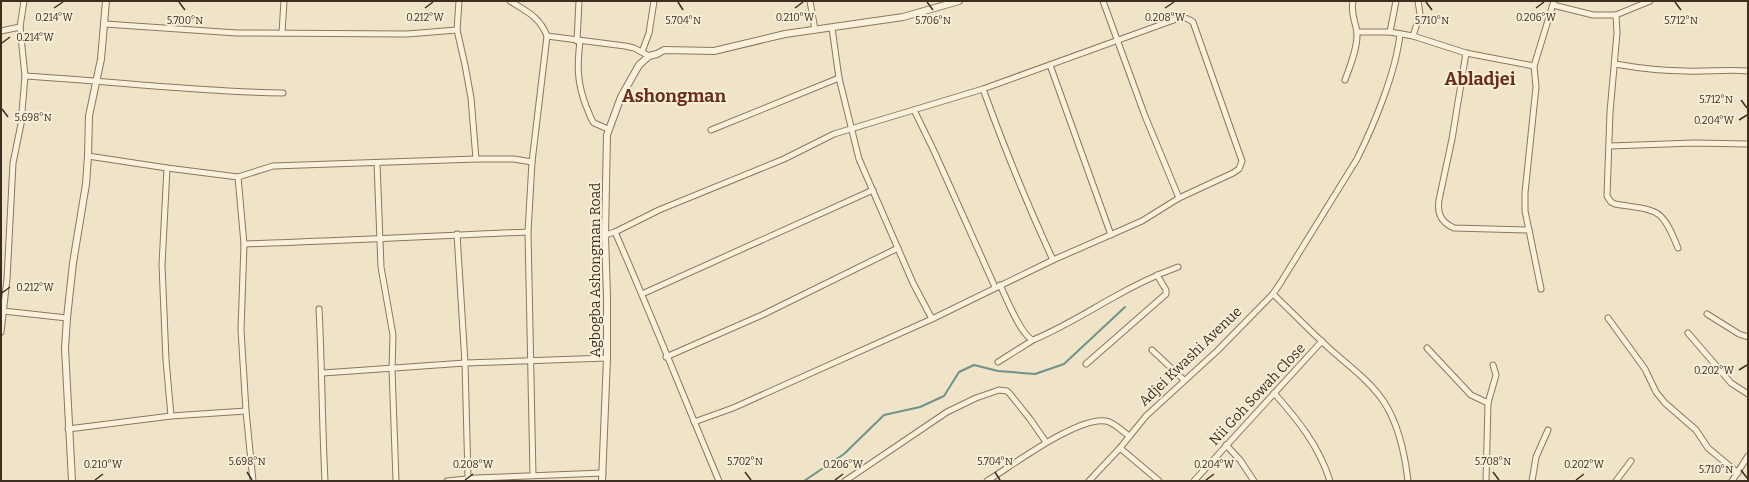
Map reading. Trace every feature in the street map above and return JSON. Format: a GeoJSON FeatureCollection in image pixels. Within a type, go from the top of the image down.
{"type":"FeatureCollection","features":[{"type":"Feature","properties":{"kind":"street"},"geometry":{"type":"LineString","coordinates":[[1,332],[13,163],[21,124],[25,76],[20,27],[24,1]]}},
{"type":"Feature","properties":{"kind":"street"},"geometry":{"type":"LineString","coordinates":[[72,481],[68,429],[65,348],[66,318],[88,156],[89,116],[105,24],[106,1]]}},
{"type":"Feature","properties":{"kind":"street"},"geometry":{"type":"LineString","coordinates":[[282,33],[284,1]]}},
{"type":"Feature","properties":{"kind":"street"},"geometry":{"type":"LineString","coordinates":[[459,1],[457,30],[471,98],[476,159]]}},
{"type":"Feature","properties":{"kind":"street"},"geometry":{"type":"LineString","coordinates":[[510,1],[533,15],[544,27],[547,36],[532,162],[528,232],[532,360],[532,475]]}},
{"type":"Feature","properties":{"kind":"street"},"geometry":{"type":"LineString","coordinates":[[579,1],[578,78],[581,92],[594,123],[608,129]]}},
{"type":"Feature","properties":{"kind":"street"},"geometry":{"type":"LineString","coordinates":[[642,52],[649,33],[654,1]]}},
{"type":"Feature","properties":{"kind":"street"},"geometry":{"type":"LineString","coordinates":[[810,1],[815,30]]}},
{"type":"Feature","properties":{"kind":"street"},"geometry":{"type":"LineString","coordinates":[[547,36],[625,46],[649,56],[664,50],[714,51],[756,40],[903,17],[959,1]]}},
{"type":"Feature","properties":{"kind":"street"},"geometry":{"type":"LineString","coordinates":[[1103,1],[1148,124],[1179,198]]}},
{"type":"Feature","properties":{"kind":"street"},"geometry":{"type":"LineString","coordinates":[[1345,80],[1352,61],[1357,32],[1352,15],[1353,1]]}},
{"type":"Feature","properties":{"kind":"street"},"geometry":{"type":"LineString","coordinates":[[1390,32],[1396,1]]}},
{"type":"Feature","properties":{"kind":"street"},"geometry":{"type":"LineString","coordinates":[[1413,36],[1420,14],[1418,1]]}},
{"type":"Feature","properties":{"kind":"street"},"geometry":{"type":"LineString","coordinates":[[1541,289],[1525,211],[1525,193],[1536,87],[1534,66],[1553,3],[1593,15],[1616,15],[1650,1]]}},
{"type":"Feature","properties":{"kind":"street"},"geometry":{"type":"LineString","coordinates":[[1616,15],[1617,33],[1610,112],[1610,146],[1607,196],[1611,202],[1615,204],[1648,209],[1657,212],[1663,217],[1669,226],[1678,248]]}},
{"type":"Feature","properties":{"kind":"street"},"geometry":{"type":"LineString","coordinates":[[605,235],[615,232],[659,210],[784,159],[820,140],[852,128],[983,89],[1182,17],[1188,18],[1193,22],[1242,161],[1238,169],[1233,174],[1179,198],[1142,221],[1053,260],[932,319],[733,408],[694,422]]}},
{"type":"Feature","properties":{"kind":"street"},"geometry":{"type":"LineString","coordinates":[[105,24],[237,33],[407,34],[457,30]]}},
{"type":"Feature","properties":{"kind":"street"},"geometry":{"type":"LineString","coordinates":[[1,31],[20,27]]}},
{"type":"Feature","properties":{"kind":"street"},"geometry":{"type":"LineString","coordinates":[[832,28],[839,78],[859,159],[913,283],[932,319]]}},
{"type":"Feature","properties":{"kind":"street"},"geometry":{"type":"LineString","coordinates":[[1357,32],[1390,32],[1413,36],[1466,53],[1534,66]]}},
{"type":"Feature","properties":{"kind":"street","name":"Adjei Kwashi Avenue"},"geometry":{"type":"LineString","coordinates":[[1089,481],[1120,448],[1146,416],[1217,351],[1273,294],[1357,159],[1365,143],[1387,84],[1399,44],[1400,34]]}},
{"type":"Feature","properties":{"kind":"street"},"geometry":{"type":"LineString","coordinates":[[1466,53],[1452,139],[1439,200],[1438,208],[1440,217],[1445,224],[1454,228],[1529,230]]}},
{"type":"Feature","properties":{"kind":"street","name":"Agbogba Ashongman Road"},"geometry":{"type":"LineString","coordinates":[[602,481],[607,358],[605,235],[608,129],[621,97],[639,65],[649,56]]}},
{"type":"Feature","properties":{"kind":"street"},"geometry":{"type":"LineString","coordinates":[[1615,64],[1639,68],[1686,72],[1732,69],[1748,71]]}},
{"type":"Feature","properties":{"kind":"street"},"geometry":{"type":"LineString","coordinates":[[1050,65],[1111,235]]}},
{"type":"Feature","properties":{"kind":"street"},"geometry":{"type":"LineString","coordinates":[[25,76],[96,80],[133,85],[210,91],[283,93]]}},
{"type":"Feature","properties":{"kind":"street"},"geometry":{"type":"LineString","coordinates":[[711,130],[839,78]]}},
{"type":"Feature","properties":{"kind":"street"},"geometry":{"type":"LineString","coordinates":[[983,89],[1011,164],[1053,260]]}},
{"type":"Feature","properties":{"kind":"street"},"geometry":{"type":"LineString","coordinates":[[914,110],[998,286],[1022,330],[1029,339],[1033,340]]}},
{"type":"Feature","properties":{"kind":"street"},"geometry":{"type":"LineString","coordinates":[[1610,146],[1694,143],[1748,144]]}},
{"type":"Feature","properties":{"kind":"street"},"geometry":{"type":"LineString","coordinates":[[88,156],[168,168],[238,176],[273,166],[476,159],[514,159],[532,162]]}},
{"type":"Feature","properties":{"kind":"street"},"geometry":{"type":"LineString","coordinates":[[377,163],[381,267],[393,335],[392,369],[396,481]]}},
{"type":"Feature","properties":{"kind":"street"},"geometry":{"type":"LineString","coordinates":[[168,168],[162,265],[166,360],[171,416]]}},
{"type":"Feature","properties":{"kind":"street"},"geometry":{"type":"LineString","coordinates":[[238,176],[244,244],[241,330],[246,412],[253,481]]}},
{"type":"Feature","properties":{"kind":"street"},"geometry":{"type":"LineString","coordinates":[[642,294],[873,190]]}},
{"type":"Feature","properties":{"kind":"street"},"geometry":{"type":"LineString","coordinates":[[244,244],[380,240],[457,234],[528,232]]}},
{"type":"Feature","properties":{"kind":"street"},"geometry":{"type":"LineString","coordinates":[[615,232],[719,481]]}},
{"type":"Feature","properties":{"kind":"street"},"geometry":{"type":"LineString","coordinates":[[457,234],[465,363],[468,478]]}},
{"type":"Feature","properties":{"kind":"street"},"geometry":{"type":"LineString","coordinates":[[666,357],[762,315],[898,248]]}},
{"type":"Feature","properties":{"kind":"street"},"geometry":{"type":"LineString","coordinates":[[998,362],[1033,340],[1063,327],[1116,296],[1157,275],[1178,267]]}},
{"type":"Feature","properties":{"kind":"street"},"geometry":{"type":"LineString","coordinates":[[1086,364],[1166,294],[1166,290],[1157,275]]}},
{"type":"Feature","properties":{"kind":"street"},"geometry":{"type":"LineString","coordinates":[[1273,294],[1322,342],[1374,388],[1394,421],[1401,442],[1408,481]]}},
{"type":"Feature","properties":{"kind":"street"},"geometry":{"type":"LineString","coordinates":[[319,309],[323,373],[321,407],[325,481]]}},
{"type":"Feature","properties":{"kind":"street"},"geometry":{"type":"LineString","coordinates":[[3,311],[66,318]]}},
{"type":"Feature","properties":{"kind":"street"},"geometry":{"type":"LineString","coordinates":[[1708,314],[1740,334],[1748,337]]}},
{"type":"Feature","properties":{"kind":"street"},"geometry":{"type":"LineString","coordinates":[[1608,318],[1645,369],[1656,392],[1665,403],[1696,430],[1708,448],[1738,473]]}},
{"type":"Feature","properties":{"kind":"street"},"geometry":{"type":"LineString","coordinates":[[1688,333],[1731,383],[1748,394]]}},
{"type":"Feature","properties":{"kind":"street","name":"Nii Goh Sowah Close"},"geometry":{"type":"LineString","coordinates":[[1194,481],[1322,342]]}},
{"type":"Feature","properties":{"kind":"street"},"geometry":{"type":"LineString","coordinates":[[1427,348],[1471,395],[1488,403]]}},
{"type":"Feature","properties":{"kind":"street"},"geometry":{"type":"LineString","coordinates":[[1152,350],[1184,380]]}},
{"type":"Feature","properties":{"kind":"street"},"geometry":{"type":"LineString","coordinates":[[323,373],[465,363],[607,358]]}},
{"type":"Feature","properties":{"kind":"street"},"geometry":{"type":"LineString","coordinates":[[1486,481],[1488,403],[1496,375],[1493,365]]}},
{"type":"Feature","properties":{"kind":"street"},"geometry":{"type":"LineString","coordinates":[[845,481],[947,412],[976,398],[998,390],[1006,391],[1010,394],[1046,442]]}},
{"type":"Feature","properties":{"kind":"street"},"geometry":{"type":"LineString","coordinates":[[1274,393],[1291,412],[1314,443],[1326,467],[1330,481]]}},
{"type":"Feature","properties":{"kind":"street"},"geometry":{"type":"LineString","coordinates":[[68,429],[171,416],[246,412]]}},
{"type":"Feature","properties":{"kind":"street"},"geometry":{"type":"LineString","coordinates":[[988,481],[1028,456],[1046,442],[1084,424],[1097,421],[1106,421],[1114,424],[1129,436]]}},
{"type":"Feature","properties":{"kind":"street"},"geometry":{"type":"LineString","coordinates":[[1532,481],[1536,457],[1548,430]]}},
{"type":"Feature","properties":{"kind":"street"},"geometry":{"type":"LineString","coordinates":[[1226,445],[1240,460],[1254,481]]}},
{"type":"Feature","properties":{"kind":"street"},"geometry":{"type":"LineString","coordinates":[[1120,448],[1159,481]]}},
{"type":"Feature","properties":{"kind":"street"},"geometry":{"type":"LineString","coordinates":[[1732,481],[1748,456]]}},
{"type":"Feature","properties":{"kind":"street"},"geometry":{"type":"LineString","coordinates":[[1616,481],[1631,461]]}},
{"type":"Feature","properties":{"kind":"street"},"geometry":{"type":"LineString","coordinates":[[447,481],[468,478],[603,473]]}},
{"type":"Feature","properties":{"kind":"waterway"},"geometry":{"type":"LineString","coordinates":[[804,481],[844,454],[884,415],[920,407],[944,396],[959,372],[974,365],[998,371],[1035,374],[1064,364],[1125,307]]}},
{"type":"Feature","properties":{"kind":"district","name":"Abladjei"},"geometry":{"type":"Point","coordinates":[1480,79]}},
{"type":"Feature","properties":{"kind":"district","name":"Ashongman"},"geometry":{"type":"Point","coordinates":[674,96]}}]}
